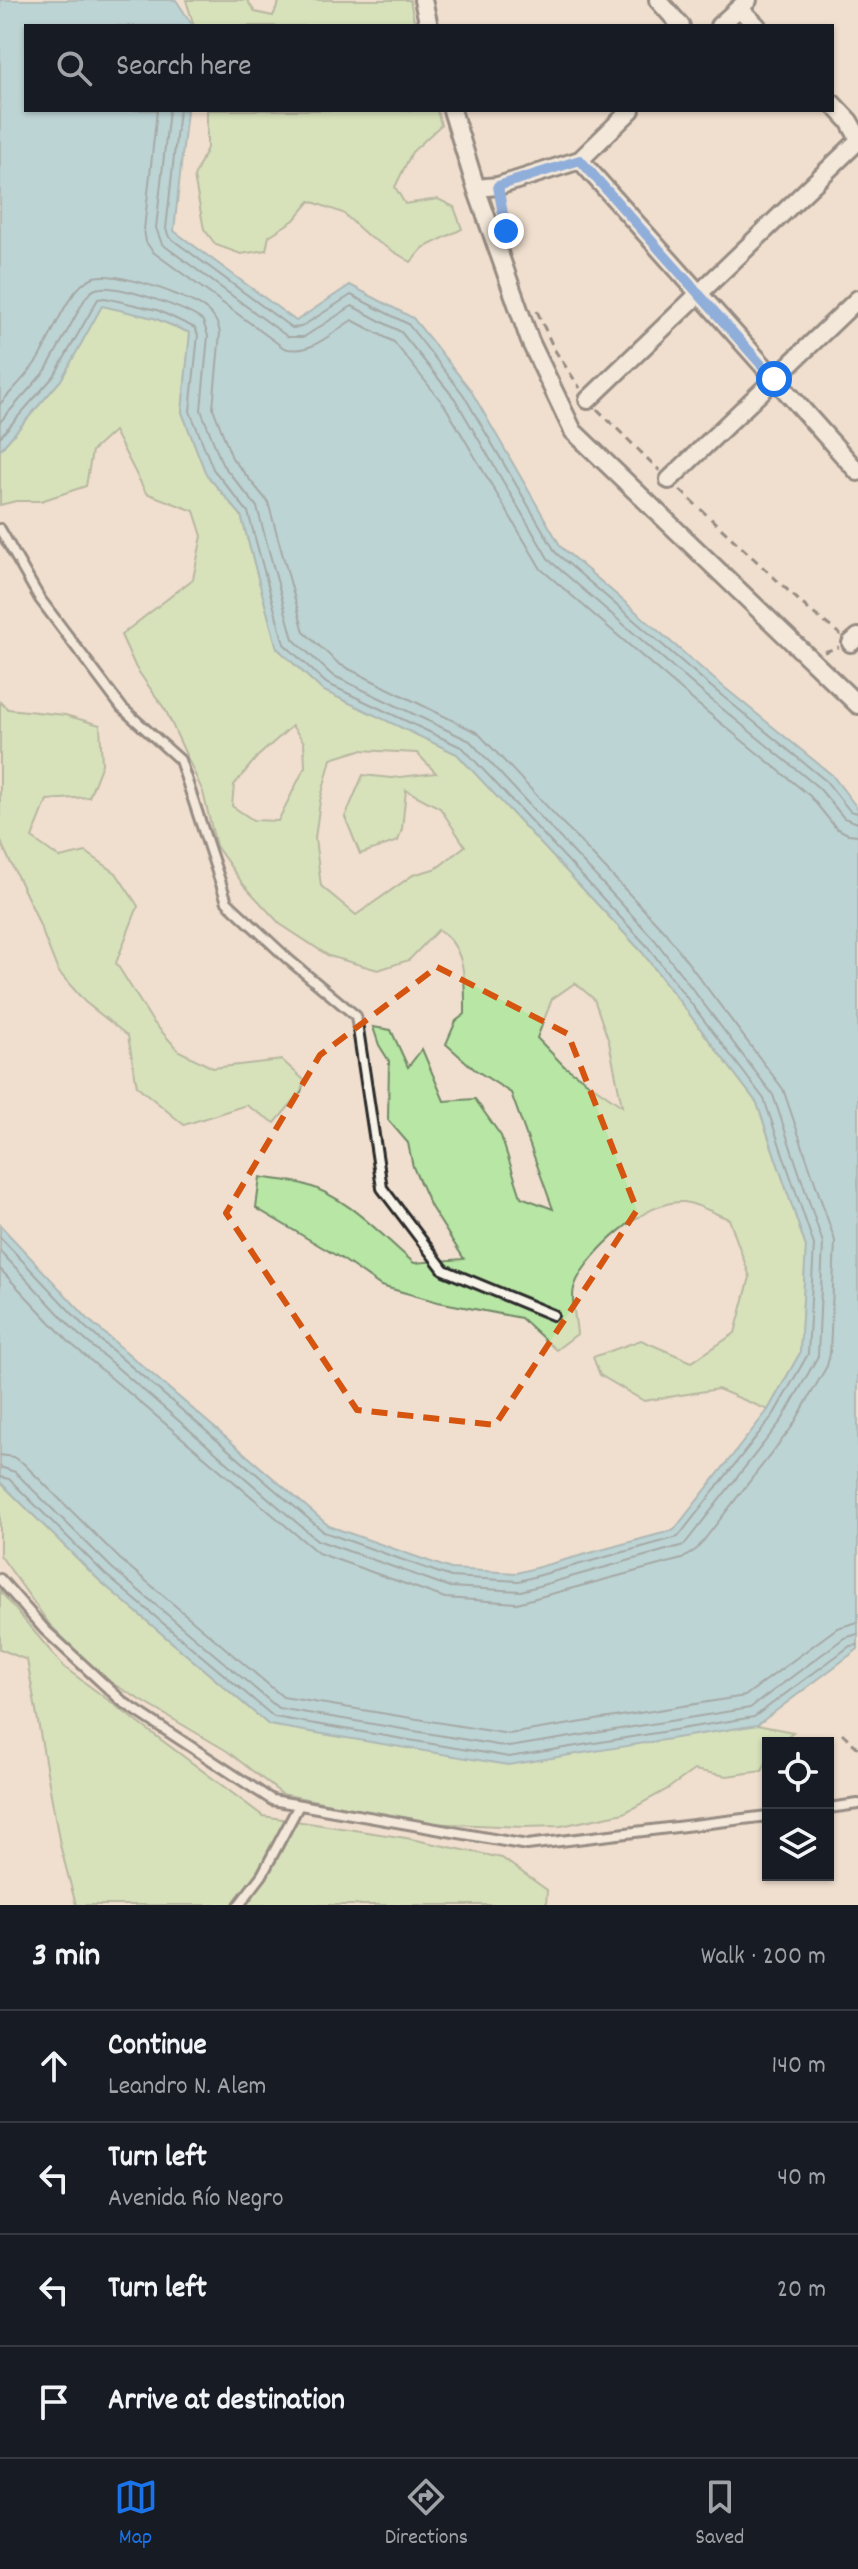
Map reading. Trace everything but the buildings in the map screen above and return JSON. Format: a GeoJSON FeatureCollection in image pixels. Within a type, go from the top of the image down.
{"type":"FeatureCollection","features":[{"type":"Feature","properties":{"kind":"street"},"geometry":{"type":"LineString","coordinates":[[423,0],[429,24]]}},
{"type":"Feature","properties":{"kind":"street"},"geometry":{"type":"LineString","coordinates":[[658,0],[679,24]]}},
{"type":"Feature","properties":{"kind":"street"},"geometry":{"type":"LineString","coordinates":[[721,24],[744,4],[756,24]]}},
{"type":"Feature","properties":{"kind":"street"},"geometry":{"type":"LineString","coordinates":[[588,400],[858,139],[854,122],[834,105]]}},
{"type":"Feature","properties":{"kind":"street"},"geometry":{"type":"LineString","coordinates":[[453,112],[530,341],[573,431],[858,705]]}},
{"type":"Feature","properties":{"kind":"street"},"geometry":{"type":"LineString","coordinates":[[476,188],[498,186],[580,160],[629,112]]}},
{"type":"Feature","properties":{"kind":"street"},"geometry":{"type":"LineString","coordinates":[[580,160],[857,468]]}},
{"type":"Feature","properties":{"kind":"street"},"geometry":{"type":"LineString","coordinates":[[669,480],[858,299]]}},
{"type":"Feature","properties":{"kind":"lane"},"geometry":{"type":"LineString","coordinates":[[0,529],[40,599],[122,708],[180,760],[227,902],[289,960],[356,1016],[382,1188],[444,1270],[553,1315]]}},
{"type":"Feature","properties":{"kind":"lane"},"geometry":{"type":"LineString","coordinates":[[0,1579],[45,1630],[123,1702],[272,1800],[527,1845],[762,1817]]}},
{"type":"Feature","properties":{"kind":"lane"},"geometry":{"type":"LineString","coordinates":[[834,1807],[858,1804]]}},
{"type":"Feature","properties":{"kind":"lane"},"geometry":{"type":"LineString","coordinates":[[239,1905],[262,1875],[299,1805]]}},
{"type":"Feature","properties":{"kind":"path"},"geometry":{"type":"LineString","coordinates":[[498,186],[506,231]]}},
{"type":"Feature","properties":{"kind":"path"},"geometry":{"type":"LineString","coordinates":[[531,299],[554,349],[588,400],[809,610],[854,640]]}},
{"type":"Feature","properties":{"kind":"path"},"geometry":{"type":"LineString","coordinates":[[809,657],[854,640]]}},
{"type":"Feature","properties":{"kind":"path"},"geometry":{"type":"LineString","coordinates":[[842,1733],[858,1748]]}},
{"type":"Feature","properties":{"kind":"highlighted area"},"geometry":{"type":"Polygon","coordinates":[[[437,967],[568,1034],[637,1210],[495,1425],[357,1410],[226,1213],[320,1055],[437,967]]]}},
{"type":"Feature","properties":{"kind":"green space"},"geometry":{"type":"Polygon","coordinates":[[[186,0],[247,0],[255,12],[273,16],[280,0],[410,0],[415,24],[193,24],[186,0]]]}},
{"type":"Feature","properties":{"kind":"green space"},"geometry":{"type":"Polygon","coordinates":[[[207,112],[438,112],[441,125],[412,152],[395,187],[405,204],[438,199],[454,207],[462,229],[423,248],[411,262],[368,236],[343,213],[310,201],[294,220],[269,236],[266,250],[241,254],[216,245],[204,229],[194,177],[207,148],[207,112]]]}},
{"type":"Feature","properties":{"kind":"green space"},"geometry":{"type":"Polygon","coordinates":[[[102,305],[154,318],[190,333],[182,412],[206,474],[241,515],[277,648],[322,690],[457,754],[642,952],[757,1103],[806,1247],[800,1353],[768,1410],[718,1389],[644,1401],[600,1375],[593,1357],[641,1340],[692,1362],[735,1333],[750,1277],[729,1219],[700,1206],[683,1202],[653,1209],[620,1230],[605,1244],[575,1285],[573,1303],[577,1334],[556,1350],[521,1318],[438,1302],[381,1286],[256,1208],[260,1177],[298,1183],[334,1197],[349,1207],[414,1263],[464,1259],[431,1207],[413,1167],[408,1143],[388,1120],[389,1061],[373,1027],[391,1030],[408,1067],[422,1049],[444,1101],[475,1099],[501,1136],[521,1197],[553,1209],[511,1093],[474,1069],[446,1044],[456,1021],[465,1014],[462,967],[447,937],[438,930],[409,960],[378,970],[329,956],[280,924],[243,884],[216,846],[203,792],[166,711],[136,668],[121,635],[193,579],[202,536],[194,511],[146,493],[114,431],[92,451],[86,486],[41,501],[16,501],[0,505],[0,450],[61,380],[102,305]],[[292,726],[257,757],[234,785],[232,806],[253,820],[278,821],[305,767],[304,742],[292,726]],[[360,750],[331,759],[320,801],[315,838],[321,886],[356,915],[413,875],[437,868],[465,846],[440,808],[406,790],[398,841],[360,854],[345,817],[363,775],[391,778],[436,773],[417,753],[360,750]],[[575,983],[552,999],[537,1038],[564,1066],[622,1106],[609,1042],[594,999],[575,983]]]}},
{"type":"Feature","properties":{"kind":"green space"},"geometry":{"type":"Polygon","coordinates":[[[0,702],[8,709],[65,715],[100,725],[102,764],[89,797],[47,800],[32,838],[60,858],[86,852],[116,873],[138,906],[116,963],[153,1022],[179,1051],[213,1068],[282,1060],[304,1080],[301,1092],[275,1123],[246,1105],[184,1125],[137,1086],[128,1036],[85,1002],[58,971],[0,838],[0,702]]]}},
{"type":"Feature","properties":{"kind":"green space"},"geometry":{"type":"Polygon","coordinates":[[[0,1482],[100,1581],[269,1725],[690,1735],[757,1725],[793,1732],[787,1737],[762,1737],[762,1771],[727,1776],[694,1770],[624,1813],[561,1826],[425,1823],[282,1794],[227,1751],[105,1679],[50,1625],[0,1555],[0,1482]]]}},
{"type":"Feature","properties":{"kind":"green space"},"geometry":{"type":"Polygon","coordinates":[[[0,1591],[64,1667],[263,1816],[406,1838],[502,1858],[547,1890],[546,1905],[76,1905],[60,1845],[27,1660],[0,1649],[0,1591]]]}},
{"type":"Feature","properties":{"kind":"water"},"geometry":{"type":"Polygon","coordinates":[[[0,0],[176,0],[192,24],[24,24],[24,112],[187,112],[174,231],[296,321],[350,285],[413,318],[470,389],[561,547],[714,679],[832,775],[858,809],[858,1649],[757,1725],[508,1765],[269,1725],[100,1581],[0,1482],[0,1225],[89,1320],[329,1526],[451,1569],[517,1573],[674,1530],[768,1410],[800,1353],[806,1247],[757,1103],[642,952],[457,754],[322,690],[277,648],[241,515],[206,474],[182,412],[190,333],[154,318],[102,306],[61,380],[0,450],[0,0]]]}},
{"type":"Feature","properties":{"kind":"route"},"geometry":{"type":"LineString","coordinates":[[506,231],[498,186],[580,160],[774,379]]}}]}
